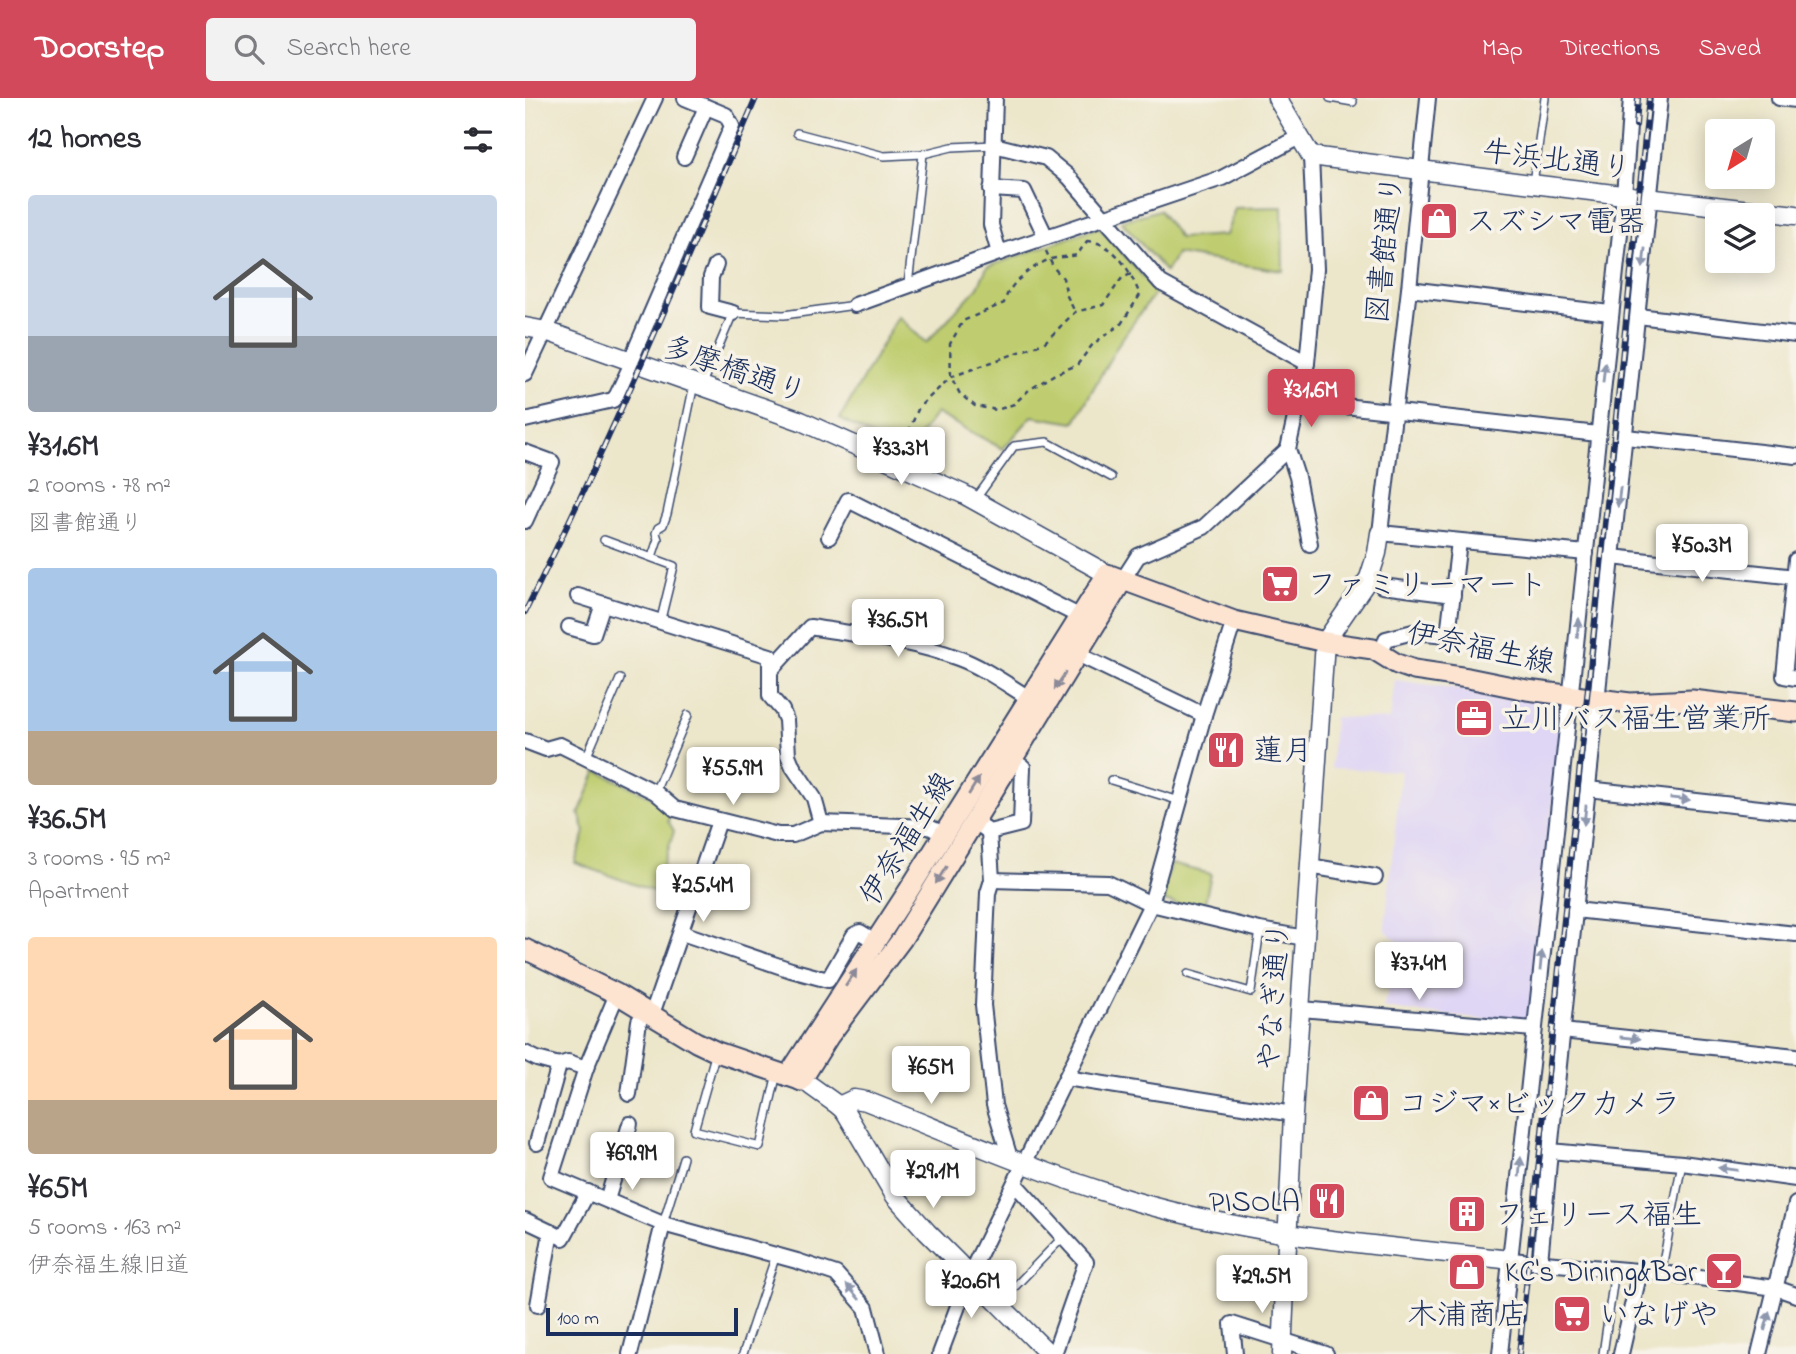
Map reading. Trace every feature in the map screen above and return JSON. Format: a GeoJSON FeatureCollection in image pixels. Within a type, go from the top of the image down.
{"type":"FeatureCollection","features":[{"type":"Feature","properties":{"kind":"main road","name":"伊奈福生線"},"geometry":{"type":"LineString","coordinates":[[794,1079],[875,941],[1029,698],[1081,617],[1115,577]]}},
{"type":"Feature","properties":{"kind":"main road","name":"伊奈福生線"},"geometry":{"type":"LineString","coordinates":[[1115,577],[1234,621],[1325,642],[1373,649],[1397,664],[1414,670],[1630,703],[1692,700],[1796,712]]}},
{"type":"Feature","properties":{"kind":"main road","name":"伊奈福生線"},"geometry":{"type":"LineString","coordinates":[[794,1079],[902,939],[982,827],[1012,760],[1077,654],[1115,577]]}},
{"type":"Feature","properties":{"kind":"main road"},"geometry":{"type":"LineString","coordinates":[[525,949],[617,994],[696,1042],[794,1079]]}},
{"type":"Feature","properties":{"kind":"street"},"geometry":{"type":"LineString","coordinates":[[525,374],[655,98]]}},
{"type":"Feature","properties":{"kind":"street"},"geometry":{"type":"LineString","coordinates":[[525,420],[613,400],[617,395],[732,127],[726,115],[685,98]]}},
{"type":"Feature","properties":{"kind":"street"},"geometry":{"type":"LineString","coordinates":[[995,98],[991,225],[999,253]]}},
{"type":"Feature","properties":{"kind":"street"},"geometry":{"type":"LineString","coordinates":[[1277,98],[1311,156],[1316,269],[1307,363],[1288,449],[1297,477],[1310,544]]}},
{"type":"Feature","properties":{"kind":"street","name":"図書館通り"},"geometry":{"type":"LineString","coordinates":[[1325,642],[1369,578],[1377,554],[1409,289],[1428,98]]}},
{"type":"Feature","properties":{"kind":"street"},"geometry":{"type":"LineString","coordinates":[[1500,1354],[1624,196],[1631,98]]}},
{"type":"Feature","properties":{"kind":"street"},"geometry":{"type":"LineString","coordinates":[[1540,1262],[1660,98]]}},
{"type":"Feature","properties":{"kind":"street"},"geometry":{"type":"LineString","coordinates":[[1779,98],[1796,100]]}},
{"type":"Feature","properties":{"kind":"street"},"geometry":{"type":"LineString","coordinates":[[684,157],[706,107]]}},
{"type":"Feature","properties":{"kind":"street"},"geometry":{"type":"LineString","coordinates":[[855,305],[1222,178],[1299,137]]}},
{"type":"Feature","properties":{"kind":"street"},"geometry":{"type":"LineString","coordinates":[[994,145],[1046,158],[1069,177],[1161,283],[1307,363]]}},
{"type":"Feature","properties":{"kind":"street","name":"牛浜北通り"},"geometry":{"type":"LineString","coordinates":[[1311,156],[1796,215]]}},
{"type":"Feature","properties":{"kind":"street"},"geometry":{"type":"LineString","coordinates":[[991,189],[1024,191],[1046,237]]}},
{"type":"Feature","properties":{"kind":"street"},"geometry":{"type":"LineString","coordinates":[[716,265],[711,277],[710,307],[733,313]]}},
{"type":"Feature","properties":{"kind":"street"},"geometry":{"type":"LineString","coordinates":[[1409,289],[1610,313]]}},
{"type":"Feature","properties":{"kind":"street"},"geometry":{"type":"LineString","coordinates":[[1638,316],[1796,335]]}},
{"type":"Feature","properties":{"kind":"street","name":"多摩橋通り"},"geometry":{"type":"LineString","coordinates":[[525,327],[545,331],[801,421],[975,500],[1115,577]]}},
{"type":"Feature","properties":{"kind":"street"},"geometry":{"type":"LineString","coordinates":[[1299,401],[1598,433]]}},
{"type":"Feature","properties":{"kind":"street"},"geometry":{"type":"LineString","coordinates":[[1626,437],[1796,456]]}},
{"type":"Feature","properties":{"kind":"street"},"geometry":{"type":"LineString","coordinates":[[1115,577],[1138,556],[1204,527],[1288,449]]}},
{"type":"Feature","properties":{"kind":"street"},"geometry":{"type":"LineString","coordinates":[[525,452],[552,462],[525,521]]}},
{"type":"Feature","properties":{"kind":"street"},"geometry":{"type":"LineString","coordinates":[[829,537],[848,500],[1081,617]]}},
{"type":"Feature","properties":{"kind":"street"},"geometry":{"type":"LineString","coordinates":[[1380,533],[1586,553]]}},
{"type":"Feature","properties":{"kind":"street"},"geometry":{"type":"LineString","coordinates":[[1381,654],[1387,639],[1402,633],[1448,635],[1459,541]]}},
{"type":"Feature","properties":{"kind":"street"},"geometry":{"type":"LineString","coordinates":[[1612,557],[1795,577]]}},
{"type":"Feature","properties":{"kind":"street"},"geometry":{"type":"LineString","coordinates":[[1796,560],[1784,676],[1796,678]]}},
{"type":"Feature","properties":{"kind":"street"},"geometry":{"type":"LineString","coordinates":[[1382,586],[1453,595]]}},
{"type":"Feature","properties":{"kind":"street"},"geometry":{"type":"LineString","coordinates":[[578,596],[770,656],[770,696],[782,710],[786,720],[788,755],[793,768],[814,798],[821,822]]}},
{"type":"Feature","properties":{"kind":"street"},"geometry":{"type":"LineString","coordinates":[[569,627],[593,634],[603,604]]}},
{"type":"Feature","properties":{"kind":"street"},"geometry":{"type":"LineString","coordinates":[[940,1354],[970,1274],[1015,1184],[1017,1161],[1066,1078],[1151,904],[1204,715],[1234,621]]}},
{"type":"Feature","properties":{"kind":"street"},"geometry":{"type":"LineString","coordinates":[[770,671],[810,626],[909,643],[959,658],[1029,698]]}},
{"type":"Feature","properties":{"kind":"street","name":"やなぎ通り"},"geometry":{"type":"LineString","coordinates":[[1282,1347],[1293,1114],[1325,642]]}},
{"type":"Feature","properties":{"kind":"street"},"geometry":{"type":"LineString","coordinates":[[1077,654],[1204,715]]}},
{"type":"Feature","properties":{"kind":"street"},"geometry":{"type":"LineString","coordinates":[[525,741],[546,749],[560,745],[655,792],[675,809],[778,835],[793,835],[821,822],[929,828],[944,834]]}},
{"type":"Feature","properties":{"kind":"street"},"geometry":{"type":"LineString","coordinates":[[1012,760],[1023,767],[1021,824],[982,827],[992,880],[988,893],[983,1005],[993,1105],[1017,1161]]}},
{"type":"Feature","properties":{"kind":"street"},"geometry":{"type":"LineString","coordinates":[[1588,789],[1796,812]]}},
{"type":"Feature","properties":{"kind":"street"},"geometry":{"type":"LineString","coordinates":[[629,1094],[639,1021],[649,1012],[682,933],[719,821]]}},
{"type":"Feature","properties":{"kind":"street"},"geometry":{"type":"LineString","coordinates":[[1309,866],[1367,871]]}},
{"type":"Feature","properties":{"kind":"street"},"geometry":{"type":"LineString","coordinates":[[992,880],[1108,883],[1151,904],[1305,938]]}},
{"type":"Feature","properties":{"kind":"street"},"geometry":{"type":"LineString","coordinates":[[1575,910],[1796,933]]}},
{"type":"Feature","properties":{"kind":"street"},"geometry":{"type":"LineString","coordinates":[[682,933],[828,981],[854,935],[860,932],[875,941]]}},
{"type":"Feature","properties":{"kind":"street"},"geometry":{"type":"LineString","coordinates":[[617,994],[586,1068],[551,1177],[663,1224],[776,1254],[836,1274],[866,1308],[878,1354]]}},
{"type":"Feature","properties":{"kind":"street"},"geometry":{"type":"LineString","coordinates":[[1301,1009],[1533,1029]]}},
{"type":"Feature","properties":{"kind":"street"},"geometry":{"type":"LineString","coordinates":[[1562,1031],[1796,1056]]}},
{"type":"Feature","properties":{"kind":"street"},"geometry":{"type":"LineString","coordinates":[[525,1053],[559,1065],[568,1062],[586,1068]]}},
{"type":"Feature","properties":{"kind":"street"},"geometry":{"type":"LineString","coordinates":[[537,1143],[559,1065]]}},
{"type":"Feature","properties":{"kind":"street"},"geometry":{"type":"LineString","coordinates":[[1066,1078],[1293,1114]]}},
{"type":"Feature","properties":{"kind":"street"},"geometry":{"type":"LineString","coordinates":[[794,1079],[839,1106],[895,1196],[927,1232],[1051,1354],[1086,1262],[1015,1184]]}},
{"type":"Feature","properties":{"kind":"street"},"geometry":{"type":"LineString","coordinates":[[839,1106],[854,1099],[866,1101],[1017,1161],[1115,1196],[1289,1236],[1661,1273],[1776,1289],[1796,1295]]}},
{"type":"Feature","properties":{"kind":"street"},"geometry":{"type":"LineString","coordinates":[[607,1200],[630,1124]]}},
{"type":"Feature","properties":{"kind":"street"},"geometry":{"type":"LineString","coordinates":[[1550,1151],[1682,1163],[1796,1179]]}},
{"type":"Feature","properties":{"kind":"street"},"geometry":{"type":"LineString","coordinates":[[525,1220],[562,1238],[588,1192]]}},
{"type":"Feature","properties":{"kind":"street"},"geometry":{"type":"LineString","coordinates":[[1759,1354],[1796,1204]]}},
{"type":"Feature","properties":{"kind":"street"},"geometry":{"type":"LineString","coordinates":[[630,1354],[663,1224]]}},
{"type":"Feature","properties":{"kind":"street"},"geometry":{"type":"LineString","coordinates":[[538,1305],[551,1232]]}},
{"type":"Feature","properties":{"kind":"street"},"geometry":{"type":"LineString","coordinates":[[1621,1354],[1640,1271]]}},
{"type":"Feature","properties":{"kind":"street"},"geometry":{"type":"LineString","coordinates":[[1235,1354],[1232,1324],[1282,1347],[1327,1354]]}},
{"type":"Feature","properties":{"kind":"lane"},"geometry":{"type":"LineString","coordinates":[[1330,98],[1353,102]]}},
{"type":"Feature","properties":{"kind":"lane"},"geometry":{"type":"LineString","coordinates":[[1533,183],[1545,98]]}},
{"type":"Feature","properties":{"kind":"lane"},"geometry":{"type":"LineString","coordinates":[[797,133],[884,156],[923,154],[952,147],[994,145]]}},
{"type":"Feature","properties":{"kind":"lane"},"geometry":{"type":"LineString","coordinates":[[908,288],[923,154]]}},
{"type":"Feature","properties":{"kind":"lane"},"geometry":{"type":"LineString","coordinates":[[652,558],[658,539],[656,533],[667,514],[698,385],[733,313],[784,315],[855,305]]}},
{"type":"Feature","properties":{"kind":"lane"},"geometry":{"type":"LineString","coordinates":[[975,500],[1014,446],[1047,442],[1111,477]]}},
{"type":"Feature","properties":{"kind":"lane"},"geometry":{"type":"LineString","coordinates":[[604,540],[674,566],[660,623]]}},
{"type":"Feature","properties":{"kind":"lane"},"geometry":{"type":"LineString","coordinates":[[586,758],[620,679]]}},
{"type":"Feature","properties":{"kind":"lane"},"geometry":{"type":"LineString","coordinates":[[655,792],[688,715]]}},
{"type":"Feature","properties":{"kind":"lane"},"geometry":{"type":"LineString","coordinates":[[1111,780],[1180,801]]}},
{"type":"Feature","properties":{"kind":"lane"},"geometry":{"type":"LineString","coordinates":[[1188,974],[1251,992],[1260,930]]}},
{"type":"Feature","properties":{"kind":"lane"},"geometry":{"type":"LineString","coordinates":[[717,1052],[694,1130],[760,1147],[794,1079]]}},
{"type":"Feature","properties":{"kind":"lane"},"geometry":{"type":"LineString","coordinates":[[663,1224],[683,1158]]}},
{"type":"Feature","properties":{"kind":"lane"},"geometry":{"type":"LineString","coordinates":[[1661,1273],[1682,1163]]}},
{"type":"Feature","properties":{"kind":"lane"},"geometry":{"type":"LineString","coordinates":[[999,1303],[1064,1237]]}},
{"type":"Feature","properties":{"kind":"lane"},"geometry":{"type":"LineString","coordinates":[[743,1354],[776,1254]]}},
{"type":"Feature","properties":{"kind":"lane"},"geometry":{"type":"LineString","coordinates":[[1603,1354],[1615,1270]]}},
{"type":"Feature","properties":{"kind":"path"},"geometry":{"type":"LineString","coordinates":[[1087,242],[1111,249],[1131,274],[1140,295],[1121,324],[1093,344],[1077,365],[1055,374],[1029,390],[1014,404],[997,410],[975,406],[960,394],[951,377],[950,344],[963,321],[1004,303],[1008,288],[1050,259],[1077,256],[1087,242]]}},
{"type":"Feature","properties":{"kind":"path"},"geometry":{"type":"LineString","coordinates":[[1050,259],[1063,278],[1067,296],[1075,312]]}},
{"type":"Feature","properties":{"kind":"path"},"geometry":{"type":"LineString","coordinates":[[895,463],[919,407],[951,377],[1044,343],[1075,312],[1103,305],[1122,278],[1147,266]]}},
{"type":"Feature","properties":{"kind":"shaded area"},"geometry":{"type":"Polygon","coordinates":[[[1395,680],[1564,703],[1529,1025],[1383,1008],[1401,944],[1385,927],[1401,771],[1331,768],[1334,717],[1390,720],[1395,680]]]}},
{"type":"Feature","properties":{"kind":"green space"},"geometry":{"type":"Polygon","coordinates":[[[1282,207],[1283,271],[1176,254],[1166,272],[1121,221],[1159,210],[1179,238],[1226,235],[1235,208],[1282,207]]]}},
{"type":"Feature","properties":{"kind":"green space"},"geometry":{"type":"Polygon","coordinates":[[[1099,227],[1156,291],[1119,343],[1074,423],[1032,416],[1003,449],[936,413],[906,454],[840,419],[898,316],[926,343],[978,287],[987,267],[1099,227]]]}},
{"type":"Feature","properties":{"kind":"green space"},"geometry":{"type":"Polygon","coordinates":[[[597,771],[659,800],[671,811],[668,821],[674,831],[655,892],[575,863],[585,832],[579,813],[597,771]]]}},
{"type":"Feature","properties":{"kind":"green space"},"geometry":{"type":"Polygon","coordinates":[[[1171,864],[1211,874],[1203,911],[1160,900],[1171,864]]]}},
{"type":"Feature","properties":{"kind":"railway"},"geometry":{"type":"LineString","coordinates":[[525,612],[673,292],[756,98]]}},
{"type":"Feature","properties":{"kind":"railway"},"geometry":{"type":"LineString","coordinates":[[1636,125],[1638,98]]}},
{"type":"Feature","properties":{"kind":"railway"},"geometry":{"type":"LineString","coordinates":[[1519,1354],[1649,98]]}},
{"type":"Feature","properties":{"kind":"place","name":"スズシマ電器"},"geometry":{"type":"Point","coordinates":[1439,221]}},
{"type":"Feature","properties":{"kind":"place","name":"ファミリーマート"},"geometry":{"type":"Point","coordinates":[1280,584]}},
{"type":"Feature","properties":{"kind":"place","name":"立川バス福生営業所"},"geometry":{"type":"Point","coordinates":[1474,718]}},
{"type":"Feature","properties":{"kind":"place","name":"蓮月"},"geometry":{"type":"Point","coordinates":[1226,750]}},
{"type":"Feature","properties":{"kind":"place","name":"コジマ×ビックカメラ"},"geometry":{"type":"Point","coordinates":[1371,1103]}},
{"type":"Feature","properties":{"kind":"place","name":"PISOLA"},"geometry":{"type":"Point","coordinates":[1327,1201]}},
{"type":"Feature","properties":{"kind":"place","name":"フェリース福生"},"geometry":{"type":"Point","coordinates":[1467,1214]}},
{"type":"Feature","properties":{"kind":"place","name":"KC's Dining&Bar"},"geometry":{"type":"Point","coordinates":[1724,1271]}},
{"type":"Feature","properties":{"kind":"place","name":"木浦商店"},"geometry":{"type":"Point","coordinates":[1467,1272]}},
{"type":"Feature","properties":{"kind":"place","name":"いなげや"},"geometry":{"type":"Point","coordinates":[1572,1314]}}]}
